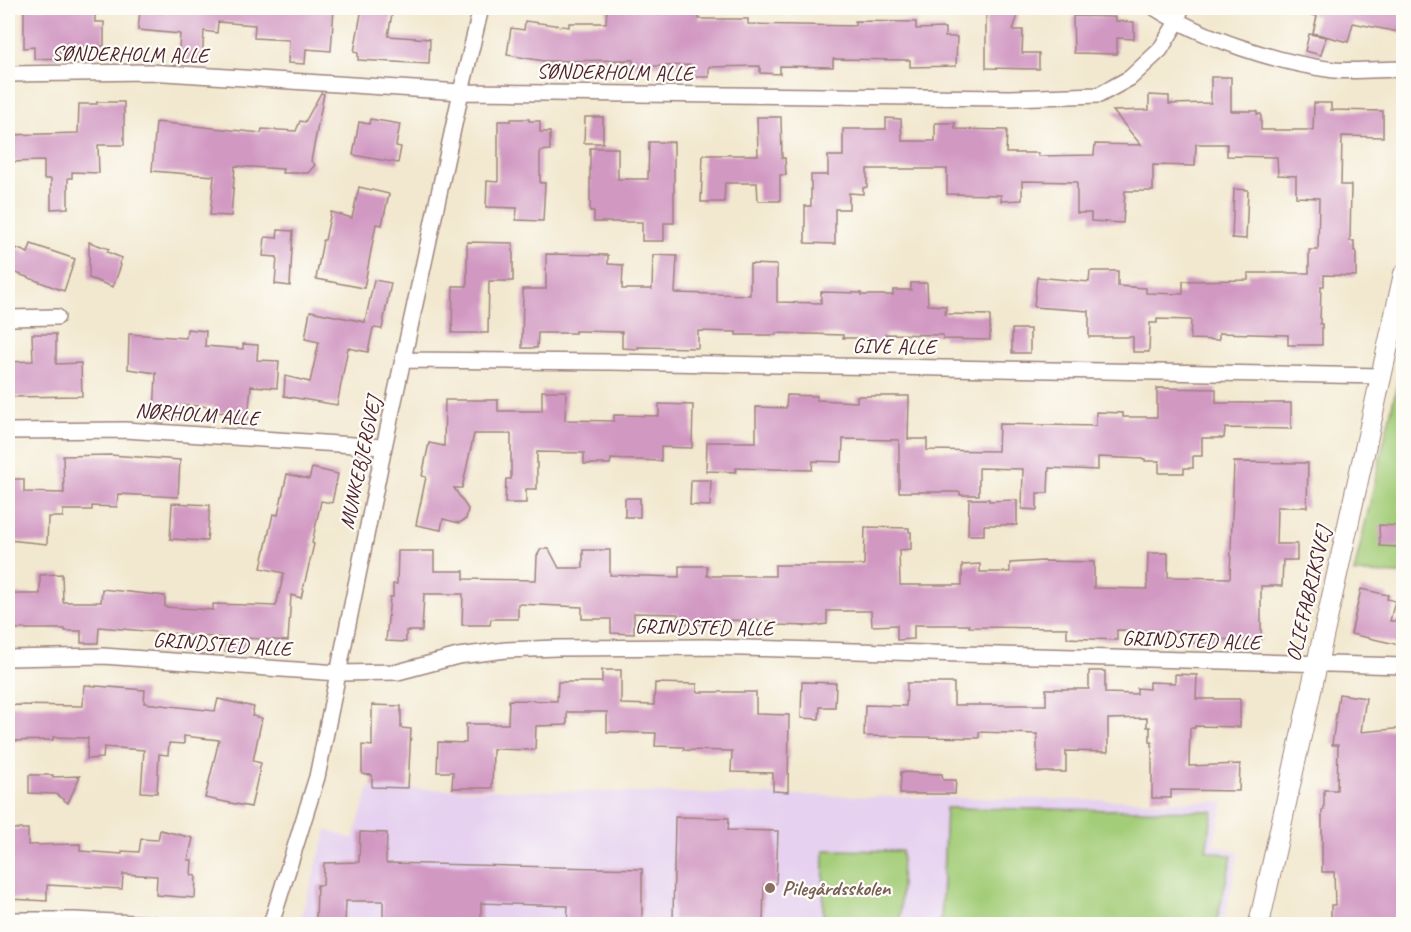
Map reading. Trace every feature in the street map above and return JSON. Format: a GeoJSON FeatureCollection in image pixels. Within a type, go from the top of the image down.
{"type":"FeatureCollection","features":[{"type":"Feature","properties":{"kind":"street","name":"MUNKEBJERGVEJ"},"geometry":{"type":"LineString","coordinates":[[272,924],[317,777],[384,447],[481,8]]}},
{"type":"Feature","properties":{"kind":"street"},"geometry":{"type":"LineString","coordinates":[[1155,8],[1179,15],[1270,57],[1335,70],[1404,69]]}},
{"type":"Feature","properties":{"kind":"street","name":"SØNDERHOLM ALLE"},"geometry":{"type":"LineString","coordinates":[[8,75],[149,72],[461,92],[1010,98],[1098,95],[1130,78],[1160,50],[1179,15]]}},
{"type":"Feature","properties":{"kind":"street","name":"OLIEFABRIKSVEJ"},"geometry":{"type":"LineString","coordinates":[[1259,924],[1404,274]]}},
{"type":"Feature","properties":{"kind":"street"},"geometry":{"type":"LineString","coordinates":[[8,318],[57,317]]}},
{"type":"Feature","properties":{"kind":"street","name":"GIVE ALLE"},"geometry":{"type":"LineString","coordinates":[[404,360],[1382,376]]}},
{"type":"Feature","properties":{"kind":"street","name":"NØRHOLM ALLE"},"geometry":{"type":"LineString","coordinates":[[8,431],[126,430],[384,447]]}},
{"type":"Feature","properties":{"kind":"street","name":"GRINDSTED ALLE"},"geometry":{"type":"LineString","coordinates":[[8,657],[103,656],[338,673],[398,672],[458,656],[506,650],[706,647],[1404,666]]}},
{"type":"Feature","properties":{"kind":"street"},"geometry":{"type":"LineString","coordinates":[[8,920],[75,920],[153,924]]}},
{"type":"Feature","properties":{"kind":"shaded area","name":"Pilegårdsskolen"},"geometry":{"type":"Polygon","coordinates":[[[369,788],[1224,802],[1213,844],[1239,852],[1223,924],[299,924],[327,830],[353,839],[369,788]]]}},
{"type":"Feature","properties":{"kind":"green space"},"geometry":{"type":"Polygon","coordinates":[[[1403,359],[1403,574],[1354,573],[1355,568],[1403,359]]]}},
{"type":"Feature","properties":{"kind":"green space"},"geometry":{"type":"Polygon","coordinates":[[[946,808],[1213,811],[1206,850],[1232,856],[1216,924],[941,924],[946,808]]]}},
{"type":"Feature","properties":{"kind":"green space"},"geometry":{"type":"Polygon","coordinates":[[[824,850],[902,851],[900,924],[823,924],[824,850]]]}},
{"type":"Feature","properties":{"kind":"building"},"geometry":{"type":"Polygon","coordinates":[[[24,8],[95,8],[95,22],[104,22],[104,46],[60,46],[60,58],[34,59],[34,47],[24,48],[24,8]]]}},
{"type":"Feature","properties":{"kind":"building"},"geometry":{"type":"Polygon","coordinates":[[[161,8],[334,8],[331,51],[306,49],[305,64],[288,63],[289,40],[254,38],[255,25],[218,22],[217,33],[204,31],[202,62],[178,61],[180,34],[138,30],[140,11],[161,13],[161,8]]]}},
{"type":"Feature","properties":{"kind":"building"},"geometry":{"type":"Polygon","coordinates":[[[362,8],[393,8],[388,36],[430,39],[429,64],[358,60],[358,53],[354,52],[362,8]]]}},
{"type":"Feature","properties":{"kind":"building"},"geometry":{"type":"Polygon","coordinates":[[[607,8],[696,8],[696,12],[699,12],[699,19],[748,19],[748,24],[855,26],[855,21],[916,22],[916,29],[945,28],[945,37],[957,37],[956,66],[910,67],[910,60],[833,59],[833,67],[780,66],[780,74],[760,73],[760,66],[709,67],[709,77],[690,77],[690,65],[633,67],[633,60],[544,61],[507,55],[511,28],[524,30],[525,21],[569,27],[569,23],[606,23],[607,8]]]}},
{"type":"Feature","properties":{"kind":"building"},"geometry":{"type":"Polygon","coordinates":[[[986,8],[995,8],[1018,15],[1013,30],[1023,30],[1022,53],[1039,53],[1039,69],[986,68],[986,8]]]}},
{"type":"Feature","properties":{"kind":"building"},"geometry":{"type":"Polygon","coordinates":[[[1311,8],[1404,8],[1404,33],[1353,23],[1348,42],[1313,33],[1317,16],[1311,15],[1311,8]]]}},
{"type":"Feature","properties":{"kind":"building"},"geometry":{"type":"Polygon","coordinates":[[[1073,16],[1115,17],[1115,21],[1134,22],[1134,39],[1117,38],[1117,54],[1074,53],[1073,16]]]}},
{"type":"Feature","properties":{"kind":"building"},"geometry":{"type":"Polygon","coordinates":[[[1309,34],[1326,37],[1321,55],[1305,51],[1309,34]]]}},
{"type":"Feature","properties":{"kind":"building"},"geometry":{"type":"Polygon","coordinates":[[[1211,77],[1231,77],[1231,111],[1257,111],[1257,114],[1261,114],[1261,130],[1313,130],[1314,103],[1331,103],[1331,110],[1383,111],[1383,137],[1342,136],[1341,185],[1351,185],[1350,241],[1354,241],[1354,251],[1356,251],[1356,276],[1324,275],[1324,286],[1321,286],[1322,345],[1288,345],[1288,335],[1219,333],[1219,340],[1190,339],[1191,320],[1157,319],[1157,323],[1150,323],[1149,352],[1133,352],[1133,337],[1089,337],[1089,311],[1034,307],[1037,277],[1089,282],[1090,271],[1118,271],[1118,286],[1146,288],[1146,293],[1183,294],[1183,281],[1248,280],[1248,273],[1309,273],[1309,250],[1318,250],[1319,198],[1296,197],[1296,176],[1278,175],[1277,157],[1227,156],[1227,144],[1196,144],[1195,166],[1153,165],[1153,191],[1125,191],[1123,223],[1091,221],[1091,213],[1077,213],[1077,182],[1022,181],[1022,200],[1001,201],[1001,195],[947,194],[947,169],[867,169],[867,187],[863,188],[863,194],[849,193],[849,209],[835,209],[835,244],[805,243],[805,206],[811,206],[811,175],[828,175],[828,156],[843,156],[843,129],[886,129],[886,118],[901,119],[902,141],[935,141],[935,123],[955,123],[955,129],[1007,130],[1006,153],[1038,153],[1038,156],[1094,155],[1095,144],[1141,145],[1113,111],[1149,110],[1149,95],[1169,96],[1169,104],[1211,103],[1211,77]]]}},
{"type":"Feature","properties":{"kind":"building"},"geometry":{"type":"Polygon","coordinates":[[[321,93],[324,94],[311,161],[315,165],[308,173],[282,173],[283,169],[235,166],[231,216],[210,215],[214,176],[152,171],[156,122],[261,133],[262,129],[296,131],[300,121],[305,122],[321,93]]]}},
{"type":"Feature","properties":{"kind":"building"},"geometry":{"type":"Polygon","coordinates":[[[97,102],[124,102],[124,145],[98,145],[99,173],[72,172],[72,178],[68,178],[68,208],[51,209],[51,179],[44,179],[44,161],[8,162],[8,135],[78,133],[79,104],[97,104],[97,102]]]}},
{"type":"Feature","properties":{"kind":"building"},"geometry":{"type":"Polygon","coordinates":[[[585,117],[603,117],[603,143],[584,143],[585,117]]]}},
{"type":"Feature","properties":{"kind":"building"},"geometry":{"type":"Polygon","coordinates":[[[757,117],[781,117],[782,158],[785,158],[786,175],[780,175],[780,201],[758,201],[757,183],[725,183],[724,202],[701,202],[703,155],[758,155],[757,117]]]}},
{"type":"Feature","properties":{"kind":"building"},"geometry":{"type":"Polygon","coordinates":[[[370,119],[400,124],[396,146],[401,147],[398,163],[353,155],[359,122],[369,124],[370,119]]]}},
{"type":"Feature","properties":{"kind":"building"},"geometry":{"type":"Polygon","coordinates":[[[511,119],[540,121],[540,132],[550,132],[550,150],[540,151],[540,183],[545,183],[543,221],[516,220],[517,208],[486,207],[487,181],[498,182],[498,121],[511,121],[511,119]]]}},
{"type":"Feature","properties":{"kind":"building"},"geometry":{"type":"Polygon","coordinates":[[[649,142],[674,142],[674,223],[664,223],[664,241],[642,241],[642,222],[594,222],[594,211],[590,211],[590,148],[618,148],[618,179],[648,179],[649,142]]]}},
{"type":"Feature","properties":{"kind":"building"},"geometry":{"type":"Polygon","coordinates":[[[359,187],[389,194],[382,225],[376,224],[364,288],[316,279],[331,212],[352,218],[359,187]]]}},
{"type":"Feature","properties":{"kind":"building"},"geometry":{"type":"Polygon","coordinates":[[[1234,189],[1248,190],[1246,239],[1232,238],[1234,189]]]}},
{"type":"Feature","properties":{"kind":"building"},"geometry":{"type":"Polygon","coordinates":[[[278,230],[293,231],[290,286],[275,284],[277,257],[263,256],[265,237],[277,238],[278,230]]]}},
{"type":"Feature","properties":{"kind":"building"},"geometry":{"type":"Polygon","coordinates":[[[89,242],[109,249],[107,252],[122,258],[113,287],[89,278],[89,242]]]}},
{"type":"Feature","properties":{"kind":"building"},"geometry":{"type":"Polygon","coordinates":[[[467,242],[513,243],[513,281],[489,281],[488,333],[452,333],[453,286],[467,286],[467,242]]]}},
{"type":"Feature","properties":{"kind":"building"},"geometry":{"type":"Polygon","coordinates":[[[31,244],[75,259],[64,291],[8,270],[16,248],[28,253],[31,244]]]}},
{"type":"Feature","properties":{"kind":"building"},"geometry":{"type":"Polygon","coordinates":[[[546,254],[608,255],[608,264],[623,265],[622,289],[652,289],[653,255],[677,256],[675,293],[750,295],[750,264],[777,265],[777,302],[821,303],[821,292],[893,295],[893,290],[911,290],[911,283],[927,283],[928,305],[946,306],[945,314],[990,315],[990,340],[943,339],[943,335],[885,334],[885,342],[866,342],[866,338],[843,338],[843,335],[776,333],[776,335],[736,335],[736,332],[698,331],[698,348],[638,347],[638,349],[622,348],[622,332],[575,331],[575,333],[538,333],[537,348],[522,348],[523,289],[546,289],[546,254]]]}},
{"type":"Feature","properties":{"kind":"building"},"geometry":{"type":"Polygon","coordinates":[[[374,280],[391,283],[382,329],[373,328],[368,352],[348,348],[337,405],[284,396],[285,376],[310,382],[319,342],[305,339],[310,311],[365,322],[374,280]]]}},
{"type":"Feature","properties":{"kind":"building"},"geometry":{"type":"Polygon","coordinates":[[[187,329],[206,331],[205,346],[243,349],[243,344],[258,345],[257,360],[279,361],[277,388],[251,386],[248,419],[228,418],[228,413],[215,412],[215,407],[185,405],[184,417],[154,416],[156,373],[128,369],[129,334],[186,338],[187,329]]]}},
{"type":"Feature","properties":{"kind":"building"},"geometry":{"type":"Polygon","coordinates":[[[1012,329],[1030,329],[1030,353],[1012,353],[1012,329]]]}},
{"type":"Feature","properties":{"kind":"building"},"geometry":{"type":"Polygon","coordinates":[[[32,334],[56,334],[56,364],[81,363],[82,396],[8,397],[8,362],[33,361],[32,334]]]}},
{"type":"Feature","properties":{"kind":"building"},"geometry":{"type":"Polygon","coordinates":[[[1157,388],[1216,389],[1216,403],[1291,403],[1291,429],[1225,428],[1224,438],[1202,438],[1202,456],[1193,456],[1193,468],[1184,468],[1184,473],[1159,473],[1159,461],[1098,457],[1098,470],[1049,468],[1048,493],[1037,493],[1037,510],[1022,509],[1023,469],[979,468],[979,495],[960,495],[960,492],[899,492],[899,440],[843,439],[842,462],[813,461],[812,470],[736,468],[736,472],[706,471],[707,442],[756,442],[756,407],[786,408],[787,395],[817,396],[817,400],[857,402],[857,396],[909,396],[908,439],[927,439],[927,450],[998,451],[999,424],[1096,426],[1096,412],[1123,413],[1123,417],[1157,417],[1157,388]]]}},
{"type":"Feature","properties":{"kind":"building"},"geometry":{"type":"Polygon","coordinates":[[[542,391],[566,391],[565,420],[614,421],[614,415],[659,416],[659,404],[693,405],[692,448],[661,447],[661,461],[611,459],[610,464],[584,464],[584,453],[537,452],[537,489],[526,489],[526,503],[505,503],[506,479],[511,479],[511,434],[474,434],[462,488],[454,488],[468,509],[466,519],[459,523],[443,519],[441,530],[416,525],[426,477],[422,476],[429,443],[444,446],[445,400],[498,400],[498,411],[542,411],[542,391]]]}},
{"type":"Feature","properties":{"kind":"building"},"geometry":{"type":"Polygon","coordinates":[[[110,455],[180,460],[178,497],[118,494],[117,507],[92,506],[92,510],[63,510],[63,517],[48,517],[47,544],[8,540],[8,479],[24,479],[24,492],[64,493],[63,456],[110,455]]]}},
{"type":"Feature","properties":{"kind":"building"},"geometry":{"type":"Polygon","coordinates":[[[1234,462],[1308,463],[1307,507],[1277,507],[1276,544],[1297,544],[1297,560],[1283,560],[1282,586],[1261,586],[1261,641],[1214,639],[1214,643],[1191,643],[1191,632],[1117,630],[1117,640],[1067,638],[1067,628],[969,627],[969,625],[914,625],[914,639],[897,640],[897,625],[872,626],[871,611],[827,611],[827,624],[812,626],[775,625],[775,621],[719,620],[719,624],[678,623],[678,614],[634,613],[634,634],[611,633],[611,619],[582,619],[582,607],[518,604],[518,619],[491,619],[490,625],[462,625],[463,594],[424,594],[422,631],[406,631],[406,642],[386,641],[390,597],[393,597],[393,584],[397,584],[398,551],[434,551],[434,571],[464,571],[464,579],[536,580],[537,556],[541,549],[549,549],[559,568],[583,568],[583,550],[610,550],[610,575],[679,577],[679,566],[707,566],[707,576],[775,576],[775,565],[864,565],[865,527],[909,528],[911,549],[899,550],[900,585],[962,585],[962,565],[980,564],[980,572],[1010,572],[1010,563],[1043,561],[1094,562],[1094,588],[1147,589],[1148,553],[1168,553],[1168,577],[1230,578],[1234,462]]]}},
{"type":"Feature","properties":{"kind":"building"},"geometry":{"type":"Polygon","coordinates":[[[312,468],[338,474],[332,503],[321,501],[312,543],[314,544],[301,598],[291,595],[288,641],[246,638],[245,653],[225,652],[225,638],[99,627],[98,643],[81,643],[81,631],[8,629],[8,604],[12,604],[12,594],[40,594],[40,575],[62,574],[63,602],[101,602],[102,589],[165,596],[165,607],[213,610],[213,604],[276,606],[284,573],[261,568],[273,514],[278,515],[287,474],[309,479],[312,468]]]}},
{"type":"Feature","properties":{"kind":"building"},"geometry":{"type":"Polygon","coordinates":[[[691,480],[711,480],[710,506],[690,505],[691,480]]]}},
{"type":"Feature","properties":{"kind":"building"},"geometry":{"type":"Polygon","coordinates":[[[625,498],[640,498],[640,517],[625,517],[625,498]]]}},
{"type":"Feature","properties":{"kind":"building"},"geometry":{"type":"Polygon","coordinates":[[[969,499],[1017,500],[1017,525],[984,525],[984,535],[968,535],[969,499]]]}},
{"type":"Feature","properties":{"kind":"building"},"geometry":{"type":"Polygon","coordinates":[[[172,503],[210,505],[207,541],[170,539],[172,503]]]}},
{"type":"Feature","properties":{"kind":"building"},"geometry":{"type":"Polygon","coordinates":[[[1379,525],[1400,526],[1399,547],[1380,546],[1379,525]]]}},
{"type":"Feature","properties":{"kind":"building"},"geometry":{"type":"Polygon","coordinates":[[[1361,589],[1388,595],[1387,599],[1395,601],[1390,621],[1400,621],[1400,645],[1351,634],[1361,589]]]}},
{"type":"Feature","properties":{"kind":"building"},"geometry":{"type":"Polygon","coordinates":[[[602,670],[621,670],[621,704],[654,705],[655,683],[697,684],[697,692],[756,692],[756,714],[789,715],[788,792],[773,791],[773,773],[731,772],[732,751],[684,750],[684,747],[655,746],[656,733],[607,732],[607,712],[567,712],[567,725],[536,726],[535,750],[493,749],[492,788],[452,788],[453,772],[437,772],[438,742],[466,743],[466,724],[508,724],[509,700],[557,701],[558,682],[602,682],[602,670]]]}},
{"type":"Feature","properties":{"kind":"building"},"geometry":{"type":"Polygon","coordinates":[[[1089,671],[1105,671],[1105,693],[1137,694],[1137,688],[1149,689],[1149,682],[1175,683],[1175,674],[1197,675],[1196,699],[1240,699],[1240,727],[1195,726],[1195,728],[1190,728],[1189,766],[1240,764],[1239,791],[1171,790],[1171,798],[1152,798],[1152,742],[1150,742],[1150,727],[1147,727],[1147,718],[1108,719],[1108,752],[1066,751],[1066,772],[1037,772],[1037,734],[979,732],[979,738],[864,736],[865,705],[906,706],[907,683],[954,683],[954,705],[1046,705],[1046,689],[1089,689],[1089,671]]]}},
{"type":"Feature","properties":{"kind":"building"},"geometry":{"type":"Polygon","coordinates":[[[802,682],[836,683],[835,707],[820,707],[819,719],[801,718],[802,682]]]}},
{"type":"Feature","properties":{"kind":"building"},"geometry":{"type":"Polygon","coordinates":[[[84,685],[145,690],[144,703],[215,711],[218,699],[254,707],[252,716],[262,718],[253,761],[261,763],[251,807],[205,798],[219,740],[184,736],[184,744],[169,743],[168,755],[159,754],[157,793],[141,792],[144,750],[104,747],[103,758],[87,759],[88,738],[53,737],[53,740],[8,741],[8,705],[83,706],[84,685]]]}},
{"type":"Feature","properties":{"kind":"building"},"geometry":{"type":"Polygon","coordinates":[[[1339,694],[1366,698],[1361,732],[1404,728],[1404,787],[1400,787],[1401,820],[1404,820],[1404,924],[1331,924],[1331,905],[1335,905],[1334,872],[1322,872],[1322,810],[1324,810],[1324,790],[1337,790],[1338,745],[1332,745],[1339,694]]]}},
{"type":"Feature","properties":{"kind":"building"},"geometry":{"type":"Polygon","coordinates":[[[372,705],[401,706],[401,728],[411,729],[408,788],[372,787],[372,775],[362,774],[362,745],[372,746],[372,705]]]}},
{"type":"Feature","properties":{"kind":"building"},"geometry":{"type":"Polygon","coordinates":[[[901,772],[942,774],[943,780],[956,780],[955,794],[900,794],[901,772]]]}},
{"type":"Feature","properties":{"kind":"building"},"geometry":{"type":"Polygon","coordinates":[[[29,775],[80,776],[68,803],[56,794],[29,793],[29,775]]]}},
{"type":"Feature","properties":{"kind":"building"},"geometry":{"type":"Polygon","coordinates":[[[675,817],[729,818],[728,830],[778,831],[776,884],[764,884],[763,924],[710,924],[710,920],[673,919],[675,817]]]}},
{"type":"Feature","properties":{"kind":"building"},"geometry":{"type":"Polygon","coordinates":[[[8,829],[28,829],[28,845],[80,844],[80,851],[122,854],[122,851],[139,852],[141,839],[158,840],[160,830],[193,838],[188,860],[192,860],[191,875],[196,876],[195,898],[156,895],[157,876],[123,874],[122,889],[47,885],[47,901],[10,899],[8,829]]]}},
{"type":"Feature","properties":{"kind":"building"},"geometry":{"type":"Polygon","coordinates":[[[360,832],[387,833],[386,863],[642,869],[642,924],[567,924],[568,906],[481,903],[481,924],[383,924],[383,901],[346,901],[345,924],[316,924],[317,885],[323,885],[324,863],[359,862],[360,832]]]}},
{"type":"Feature","properties":{"kind":"place","name":"Pilegårdsskolen"},"geometry":{"type":"Point","coordinates":[770,888]}}]}
